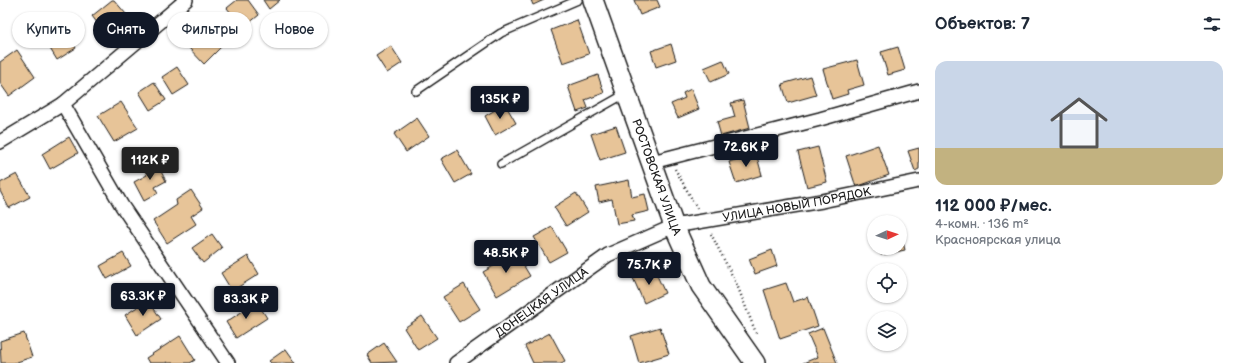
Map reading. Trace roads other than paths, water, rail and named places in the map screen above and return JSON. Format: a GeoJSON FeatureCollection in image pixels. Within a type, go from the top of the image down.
{"type":"FeatureCollection","features":[{"type":"Feature","properties":{"kind":"street"},"geometry":{"type":"LineString","coordinates":[[0,142],[62,104],[186,0]]}},
{"type":"Feature","properties":{"kind":"street","name":"РОСТОВСКАЯ УЛИЦА"},"geometry":{"type":"LineString","coordinates":[[593,0],[627,93],[660,160],[674,226],[701,286],[755,363]]}},
{"type":"Feature","properties":{"kind":"street"},"geometry":{"type":"LineString","coordinates":[[660,160],[820,119],[919,91]]}},
{"type":"Feature","properties":{"kind":"street"},"geometry":{"type":"LineString","coordinates":[[62,104],[122,206],[228,363]]}},
{"type":"Feature","properties":{"kind":"street","name":"УЛИЦА НОВЫЙ ПОРЯДОК"},"geometry":{"type":"LineString","coordinates":[[674,226],[822,201],[919,181]]}},
{"type":"Feature","properties":{"kind":"street","name":"ДОНЕЦКАЯ УЛИЦА"},"geometry":{"type":"LineString","coordinates":[[456,363],[608,255],[674,226]]}},
{"type":"Feature","properties":{"kind":"lane"},"geometry":{"type":"LineString","coordinates":[[416,91],[501,33],[578,0]]}},
{"type":"Feature","properties":{"kind":"lane"},"geometry":{"type":"LineString","coordinates":[[501,164],[627,93]]}}]}
